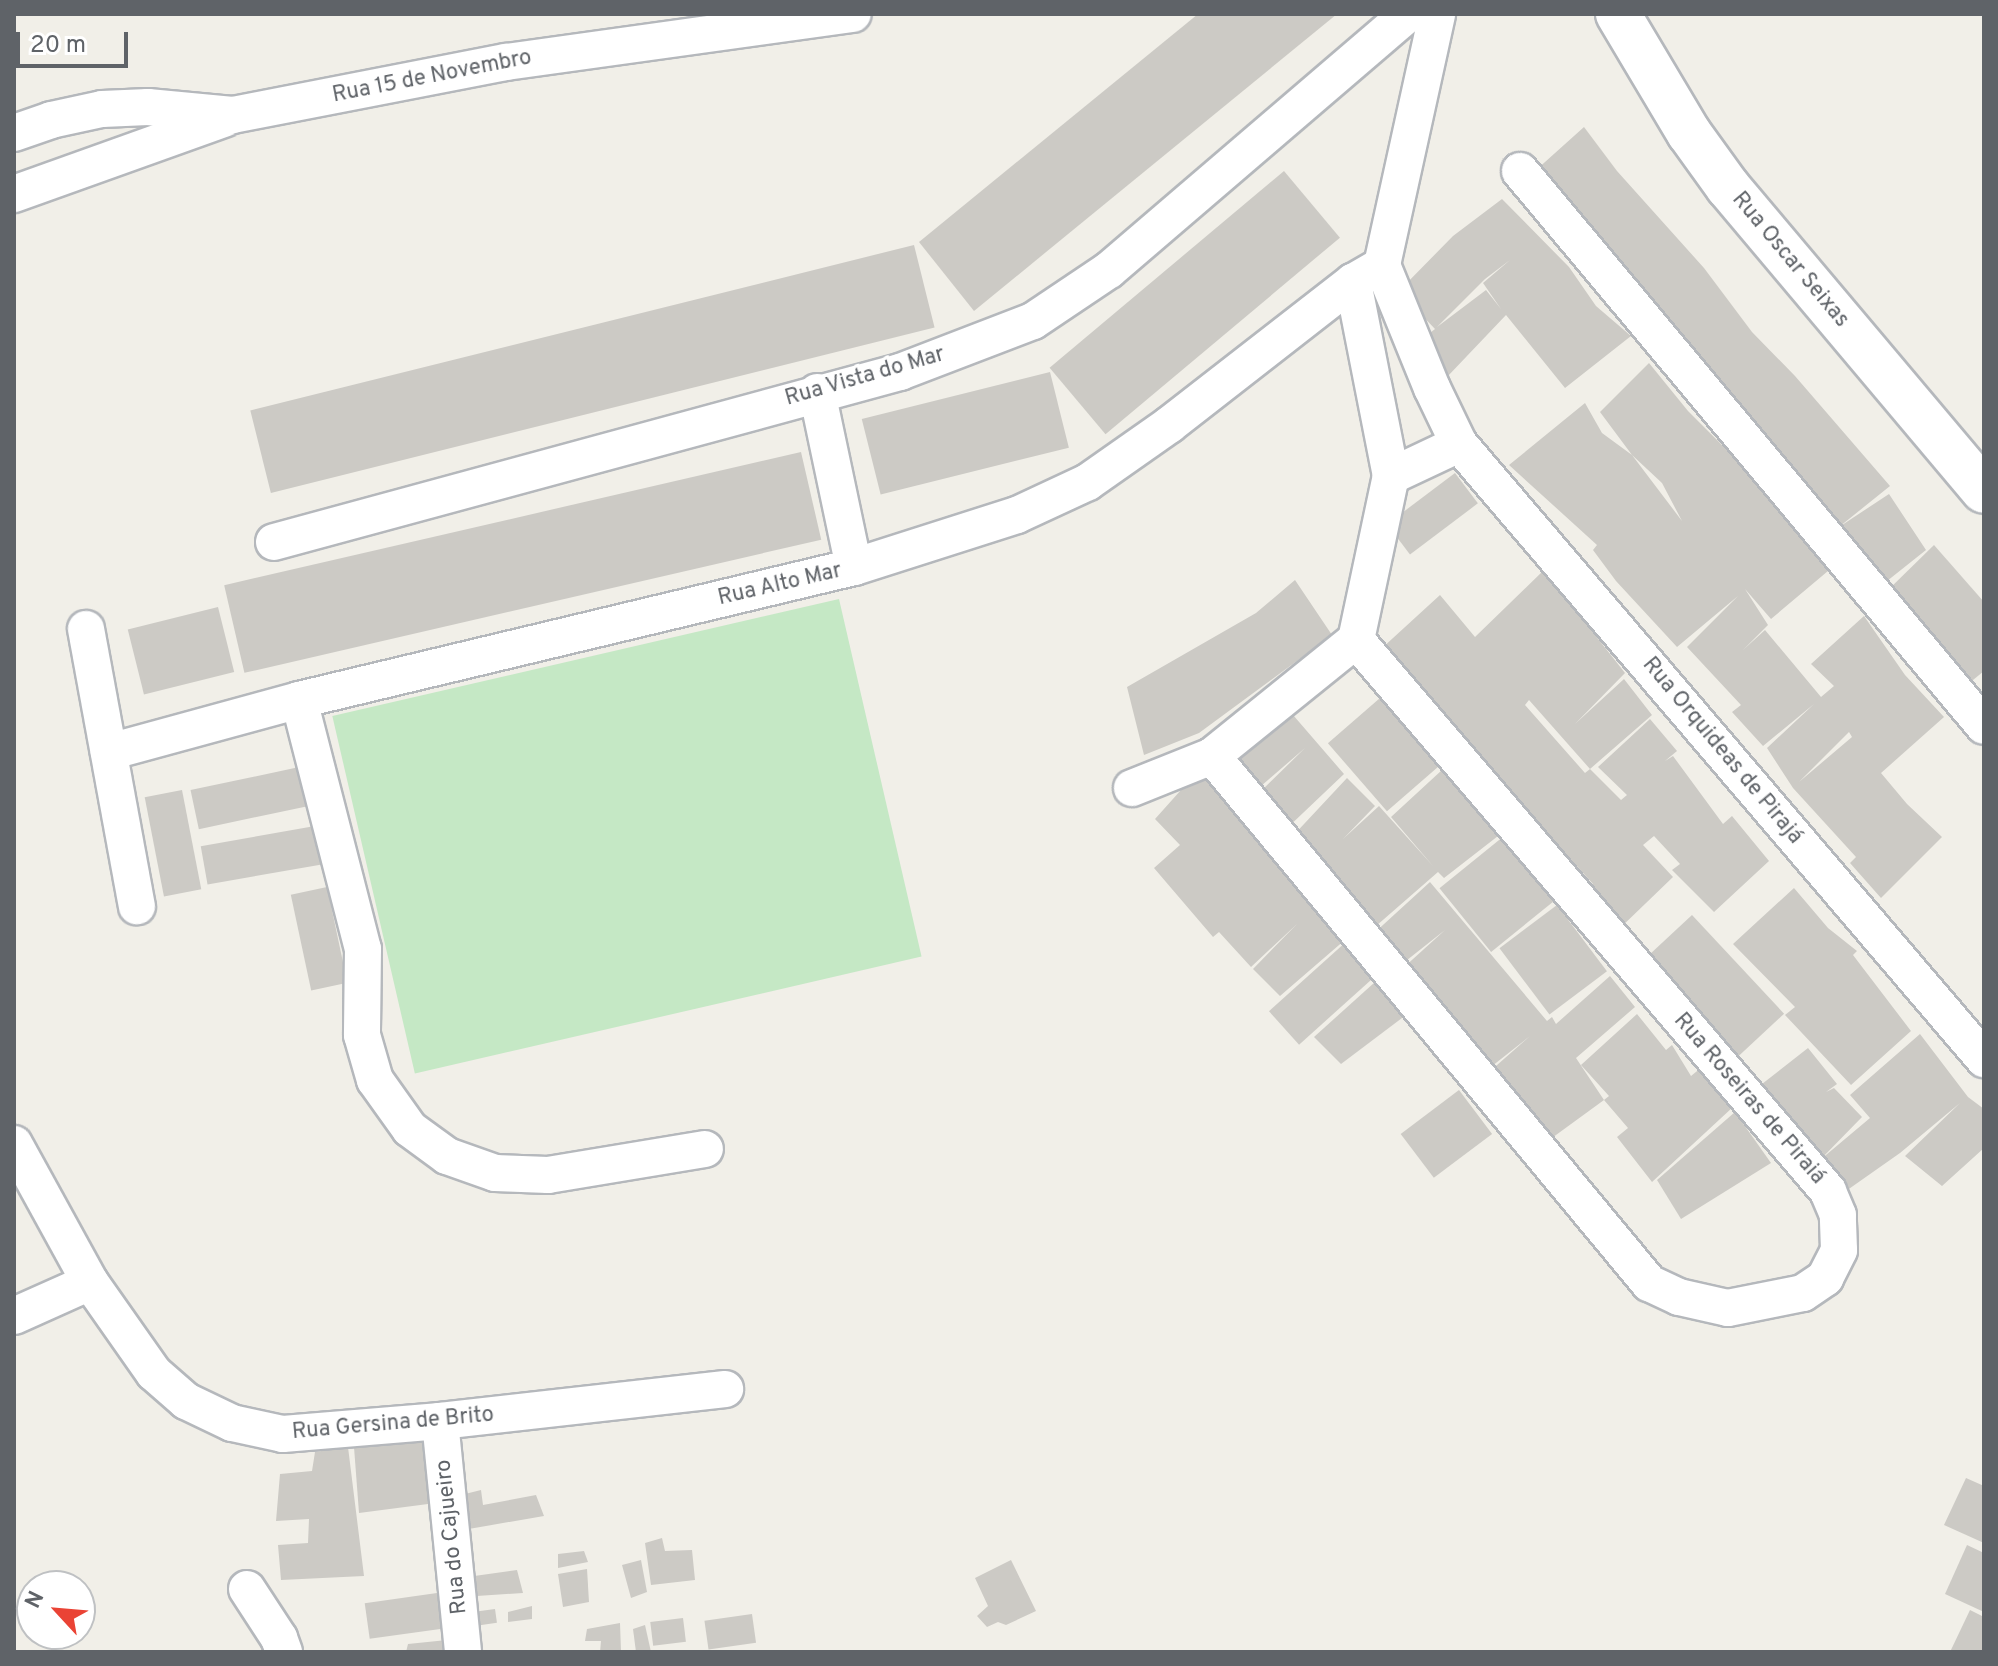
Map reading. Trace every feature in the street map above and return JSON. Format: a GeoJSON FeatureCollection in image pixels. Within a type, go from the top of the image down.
{"type":"FeatureCollection","features":[{"type":"Feature","properties":{"kind":"main road","name":"Rua Oscar Seixas"},"geometry":{"type":"LineString","coordinates":[[1618,14],[1689,133],[1728,187],[1984,491]]}},
{"type":"Feature","properties":{"kind":"street","name":"Rua 15 de Novembro"},"geometry":{"type":"LineString","coordinates":[[14,133],[51,120],[102,109],[148,107],[233,115],[506,62],[853,14]]}},
{"type":"Feature","properties":{"kind":"street","name":"Rua Vista do Mar"},"geometry":{"type":"LineString","coordinates":[[274,542],[817,392],[900,372],[1033,321],[1109,270],[1408,14]]}},
{"type":"Feature","properties":{"kind":"street"},"geometry":{"type":"LineString","coordinates":[[1132,788],[1212,756],[1356,640],[1391,476],[1368,274],[1437,14]]}},
{"type":"Feature","properties":{"kind":"street"},"geometry":{"type":"LineString","coordinates":[[14,194],[233,115]]}},
{"type":"Feature","properties":{"kind":"street"},"geometry":{"type":"LineString","coordinates":[[1520,171],[1984,726]]}},
{"type":"Feature","properties":{"kind":"street","name":"Rua Orquideas de Pirajá"},"geometry":{"type":"LineString","coordinates":[[1368,274],[1432,388],[1459,444],[1984,1059]]}},
{"type":"Feature","properties":{"kind":"street","name":"Rua Alto Mar"},"geometry":{"type":"LineString","coordinates":[[109,752],[299,700],[854,567],[1017,515],[1088,482],[1169,425],[1368,274]]}},
{"type":"Feature","properties":{"kind":"street"},"geometry":{"type":"LineString","coordinates":[[817,392],[854,567]]}},
{"type":"Feature","properties":{"kind":"street"},"geometry":{"type":"LineString","coordinates":[[1391,476],[1459,444]]}},
{"type":"Feature","properties":{"kind":"street"},"geometry":{"type":"LineString","coordinates":[[86,629],[137,906]]}},
{"type":"Feature","properties":{"kind":"street","name":"Rua Roseiras de Piraiá"},"geometry":{"type":"LineString","coordinates":[[1212,756],[1649,1283],[1679,1297],[1728,1308],[1803,1293],[1825,1278],[1839,1250],[1838,1215],[1828,1191],[1356,640]]}},
{"type":"Feature","properties":{"kind":"street"},"geometry":{"type":"LineString","coordinates":[[299,700],[363,949],[362,1035],[375,1080],[410,1129],[447,1156],[495,1173],[548,1175],[705,1149]]}},
{"type":"Feature","properties":{"kind":"street","name":"Rua Gersina de Brito"},"geometry":{"type":"LineString","coordinates":[[14,1144],[90,1282],[154,1373],[186,1401],[232,1423],[283,1434],[440,1421],[725,1389]]}},
{"type":"Feature","properties":{"kind":"street"},"geometry":{"type":"LineString","coordinates":[[14,1316],[90,1282]]}},
{"type":"Feature","properties":{"kind":"street","name":"Rua do Cajueiro"},"geometry":{"type":"LineString","coordinates":[[440,1421],[463,1652]]}},
{"type":"Feature","properties":{"kind":"street"},"geometry":{"type":"LineString","coordinates":[[247,1589],[279,1638],[284,1652]]}},
{"type":"Feature","properties":{"kind":"green space"},"geometry":{"type":"Polygon","coordinates":[[[839,599],[922,957],[415,1074],[332,716],[839,599]]]}},
{"type":"Feature","properties":{"kind":"building"},"geometry":{"type":"Polygon","coordinates":[[[1198,14],[1337,14],[974,311],[919,242],[1198,14]]]}},
{"type":"Feature","properties":{"kind":"building"},"geometry":{"type":"Polygon","coordinates":[[[1584,127],[1617,171],[1704,268],[1752,332],[1795,376],[1890,486],[1839,527],[1889,494],[1926,550],[1877,589],[1535,171],[1584,127]]]}},
{"type":"Feature","properties":{"kind":"building"},"geometry":{"type":"Polygon","coordinates":[[[1284,171],[1340,238],[1106,434],[1050,368],[1284,171]]]}},
{"type":"Feature","properties":{"kind":"building"},"geometry":{"type":"Polygon","coordinates":[[[1502,199],[1569,267],[1596,306],[1631,336],[1565,388],[1506,315],[1447,377],[1416,344],[1435,329],[1399,291],[1453,236],[1502,199]],[[1510,260],[1485,279],[1437,327],[1486,290],[1501,309],[1483,283],[1510,260]]]}},
{"type":"Feature","properties":{"kind":"building"},"geometry":{"type":"Polygon","coordinates":[[[914,245],[935,327],[271,493],[250,410],[914,245]]]}},
{"type":"Feature","properties":{"kind":"building"},"geometry":{"type":"Polygon","coordinates":[[[1649,363],[1688,411],[1747,470],[1828,571],[1771,619],[1745,589],[1768,625],[1743,650],[1765,630],[1821,697],[1834,686],[1811,664],[1864,616],[1905,675],[1944,717],[1881,773],[1907,804],[1942,837],[1881,898],[1850,863],[1856,857],[1793,788],[1767,748],[1814,704],[1763,746],[1732,712],[1741,705],[1687,647],[1738,596],[1677,647],[1616,581],[1593,550],[1597,545],[1509,465],[1585,403],[1602,433],[1632,455],[1600,412],[1649,363]],[[1632,455],[1682,521],[1662,483],[1632,455]],[[1849,732],[1799,782],[1852,737],[1849,732]]]}},
{"type":"Feature","properties":{"kind":"building"},"geometry":{"type":"Polygon","coordinates":[[[1050,372],[1069,448],[881,495],[862,419],[1050,372]]]}},
{"type":"Feature","properties":{"kind":"building"},"geometry":{"type":"Polygon","coordinates":[[[801,452],[821,540],[244,673],[224,585],[801,452]]]}},
{"type":"Feature","properties":{"kind":"building"},"geometry":{"type":"Polygon","coordinates":[[[1455,473],[1478,503],[1410,555],[1387,524],[1455,473]]]}},
{"type":"Feature","properties":{"kind":"building"},"geometry":{"type":"Polygon","coordinates":[[[1934,545],[1984,602],[1984,671],[1962,689],[1885,593],[1934,545]]]}},
{"type":"Feature","properties":{"kind":"building"},"geometry":{"type":"Polygon","coordinates":[[[1544,570],[1625,673],[1575,724],[1624,679],[1652,715],[1590,769],[1621,800],[1627,795],[1598,767],[1650,719],[1677,751],[1665,761],[1673,756],[1723,824],[1732,816],[1769,861],[1714,912],[1672,870],[1680,864],[1654,836],[1643,845],[1673,877],[1618,930],[1584,893],[1593,884],[1381,649],[1440,595],[1475,637],[1544,570]],[[1529,700],[1525,705],[1585,773],[1590,769],[1529,700]]]}},
{"type":"Feature","properties":{"kind":"building"},"geometry":{"type":"Polygon","coordinates":[[[1295,580],[1332,635],[1199,733],[1144,755],[1127,687],[1256,613],[1295,580]]]}},
{"type":"Feature","properties":{"kind":"building"},"geometry":{"type":"Polygon","coordinates":[[[218,607],[234,672],[144,695],[128,629],[218,607]]]}},
{"type":"Feature","properties":{"kind":"building"},"geometry":{"type":"Polygon","coordinates":[[[1380,698],[1439,766],[1387,811],[1328,743],[1380,698]]]}},
{"type":"Feature","properties":{"kind":"building"},"geometry":{"type":"Polygon","coordinates":[[[1287,708],[1344,774],[1283,832],[1255,797],[1305,748],[1253,793],[1226,764],[1287,708]]]}},
{"type":"Feature","properties":{"kind":"building"},"geometry":{"type":"Polygon","coordinates":[[[304,766],[312,805],[199,829],[191,790],[304,766]]]}},
{"type":"Feature","properties":{"kind":"building"},"geometry":{"type":"Polygon","coordinates":[[[1442,770],[1498,836],[1444,878],[1438,872],[1368,933],[1290,839],[1347,778],[1375,806],[1343,839],[1379,806],[1433,866],[1391,817],[1442,770]]]}},
{"type":"Feature","properties":{"kind":"building"},"geometry":{"type":"Polygon","coordinates":[[[1198,771],[1346,939],[1280,996],[1253,969],[1297,924],[1251,967],[1219,932],[1213,937],[1154,868],[1180,845],[1155,819],[1198,771]]]}},
{"type":"Feature","properties":{"kind":"building"},"geometry":{"type":"Polygon","coordinates":[[[182,790],[201,889],[164,896],[145,797],[182,790]]]}},
{"type":"Feature","properties":{"kind":"building"},"geometry":{"type":"Polygon","coordinates":[[[315,826],[322,864],[208,885],[201,846],[315,826]]]}},
{"type":"Feature","properties":{"kind":"building"},"geometry":{"type":"Polygon","coordinates":[[[1504,836],[1556,900],[1491,952],[1439,888],[1504,836]]]}},
{"type":"Feature","properties":{"kind":"building"},"geometry":{"type":"Polygon","coordinates":[[[1430,882],[1547,1021],[1552,1017],[1556,1024],[1610,976],[1635,1007],[1576,1058],[1604,1100],[1545,1143],[1488,1073],[1530,1036],[1482,1074],[1402,969],[1445,930],[1397,968],[1372,935],[1430,882]]]}},
{"type":"Feature","properties":{"kind":"building"},"geometry":{"type":"Polygon","coordinates":[[[327,887],[347,983],[311,991],[291,895],[327,887]]]}},
{"type":"Feature","properties":{"kind":"building"},"geometry":{"type":"Polygon","coordinates":[[[1794,888],[1828,928],[1857,951],[1853,955],[1911,1031],[1851,1085],[1785,1015],[1795,1007],[1733,944],[1794,888]]]}},
{"type":"Feature","properties":{"kind":"building"},"geometry":{"type":"Polygon","coordinates":[[[1557,905],[1607,971],[1549,1015],[1499,948],[1557,905]]]}},
{"type":"Feature","properties":{"kind":"building"},"geometry":{"type":"Polygon","coordinates":[[[1692,915],[1784,1014],[1731,1063],[1639,964],[1692,915]]]}},
{"type":"Feature","properties":{"kind":"building"},"geometry":{"type":"Polygon","coordinates":[[[1347,941],[1377,974],[1299,1045],[1269,1011],[1347,941]]]}},
{"type":"Feature","properties":{"kind":"building"},"geometry":{"type":"Polygon","coordinates":[[[1375,982],[1406,1015],[1341,1064],[1314,1037],[1375,982]]]}},
{"type":"Feature","properties":{"kind":"building"},"geometry":{"type":"Polygon","coordinates":[[[1637,1014],[1666,1050],[1672,1045],[1691,1076],[1702,1067],[1733,1107],[1652,1182],[1617,1137],[1628,1128],[1604,1100],[1609,1096],[1581,1065],[1637,1014]]]}},
{"type":"Feature","properties":{"kind":"building"},"geometry":{"type":"Polygon","coordinates":[[[1920,1034],[1968,1097],[1984,1109],[1984,1148],[1942,1186],[1905,1156],[1960,1103],[1900,1153],[1836,1198],[1753,1091],[1808,1048],[1837,1084],[1826,1092],[1834,1088],[1862,1117],[1820,1160],[1870,1118],[1850,1095],[1920,1034]]]}},
{"type":"Feature","properties":{"kind":"building"},"geometry":{"type":"Polygon","coordinates":[[[1459,1090],[1492,1134],[1434,1178],[1401,1134],[1459,1090]]]}},
{"type":"Feature","properties":{"kind":"building"},"geometry":{"type":"Polygon","coordinates":[[[1735,1112],[1771,1163],[1681,1219],[1657,1180],[1735,1112]]]}},
{"type":"Feature","properties":{"kind":"building"},"geometry":{"type":"Polygon","coordinates":[[[430,1435],[428,1504],[359,1513],[354,1447],[430,1435]]]}},
{"type":"Feature","properties":{"kind":"building"},"geometry":{"type":"Polygon","coordinates":[[[348,1447],[364,1576],[281,1580],[278,1545],[308,1543],[309,1519],[276,1521],[280,1474],[312,1471],[315,1452],[348,1447]]]}},
{"type":"Feature","properties":{"kind":"building"},"geometry":{"type":"Polygon","coordinates":[[[1966,1478],[1984,1486],[1984,1543],[1944,1525],[1966,1478]]]}},
{"type":"Feature","properties":{"kind":"building"},"geometry":{"type":"Polygon","coordinates":[[[481,1490],[483,1505],[536,1495],[544,1516],[457,1531],[453,1497],[481,1490]]]}},
{"type":"Feature","properties":{"kind":"building"},"geometry":{"type":"Polygon","coordinates":[[[662,1538],[665,1551],[692,1550],[695,1580],[651,1585],[645,1543],[662,1538]]]}},
{"type":"Feature","properties":{"kind":"building"},"geometry":{"type":"Polygon","coordinates":[[[1967,1545],[1984,1553],[1984,1612],[1945,1594],[1967,1545]]]}},
{"type":"Feature","properties":{"kind":"building"},"geometry":{"type":"Polygon","coordinates":[[[584,1551],[588,1562],[558,1568],[558,1554],[584,1551]]]}},
{"type":"Feature","properties":{"kind":"building"},"geometry":{"type":"Polygon","coordinates":[[[641,1560],[647,1592],[631,1598],[622,1565],[641,1560]]]}},
{"type":"Feature","properties":{"kind":"building"},"geometry":{"type":"Polygon","coordinates":[[[1011,1560],[1036,1611],[1006,1625],[998,1622],[987,1627],[977,1616],[988,1606],[975,1578],[1011,1560]]]}},
{"type":"Feature","properties":{"kind":"building"},"geometry":{"type":"Polygon","coordinates":[[[587,1569],[589,1602],[563,1607],[558,1574],[587,1569]]]}},
{"type":"Feature","properties":{"kind":"building"},"geometry":{"type":"Polygon","coordinates":[[[517,1570],[523,1593],[462,1597],[460,1578],[517,1570]]]}},
{"type":"Feature","properties":{"kind":"building"},"geometry":{"type":"Polygon","coordinates":[[[437,1593],[442,1629],[370,1639],[365,1603],[437,1593]]]}},
{"type":"Feature","properties":{"kind":"building"},"geometry":{"type":"Polygon","coordinates":[[[532,1606],[532,1619],[508,1622],[508,1612],[532,1606]]]}},
{"type":"Feature","properties":{"kind":"building"},"geometry":{"type":"Polygon","coordinates":[[[495,1609],[497,1623],[471,1626],[469,1613],[495,1609]]]}},
{"type":"Feature","properties":{"kind":"building"},"geometry":{"type":"Polygon","coordinates":[[[1970,1610],[1984,1617],[1984,1652],[1950,1652],[1970,1610]]]}},
{"type":"Feature","properties":{"kind":"building"},"geometry":{"type":"Polygon","coordinates":[[[752,1614],[756,1643],[709,1649],[704,1621],[752,1614]]]}},
{"type":"Feature","properties":{"kind":"building"},"geometry":{"type":"Polygon","coordinates":[[[683,1618],[686,1642],[653,1646],[650,1622],[683,1618]]]}},
{"type":"Feature","properties":{"kind":"building"},"geometry":{"type":"Polygon","coordinates":[[[620,1623],[621,1652],[600,1652],[601,1641],[585,1641],[587,1629],[620,1623]]]}},
{"type":"Feature","properties":{"kind":"building"},"geometry":{"type":"Polygon","coordinates":[[[645,1625],[651,1652],[636,1652],[633,1629],[645,1625]]]}},
{"type":"Feature","properties":{"kind":"building"},"geometry":{"type":"Polygon","coordinates":[[[447,1640],[448,1652],[406,1652],[408,1644],[447,1640]]]}}]}
